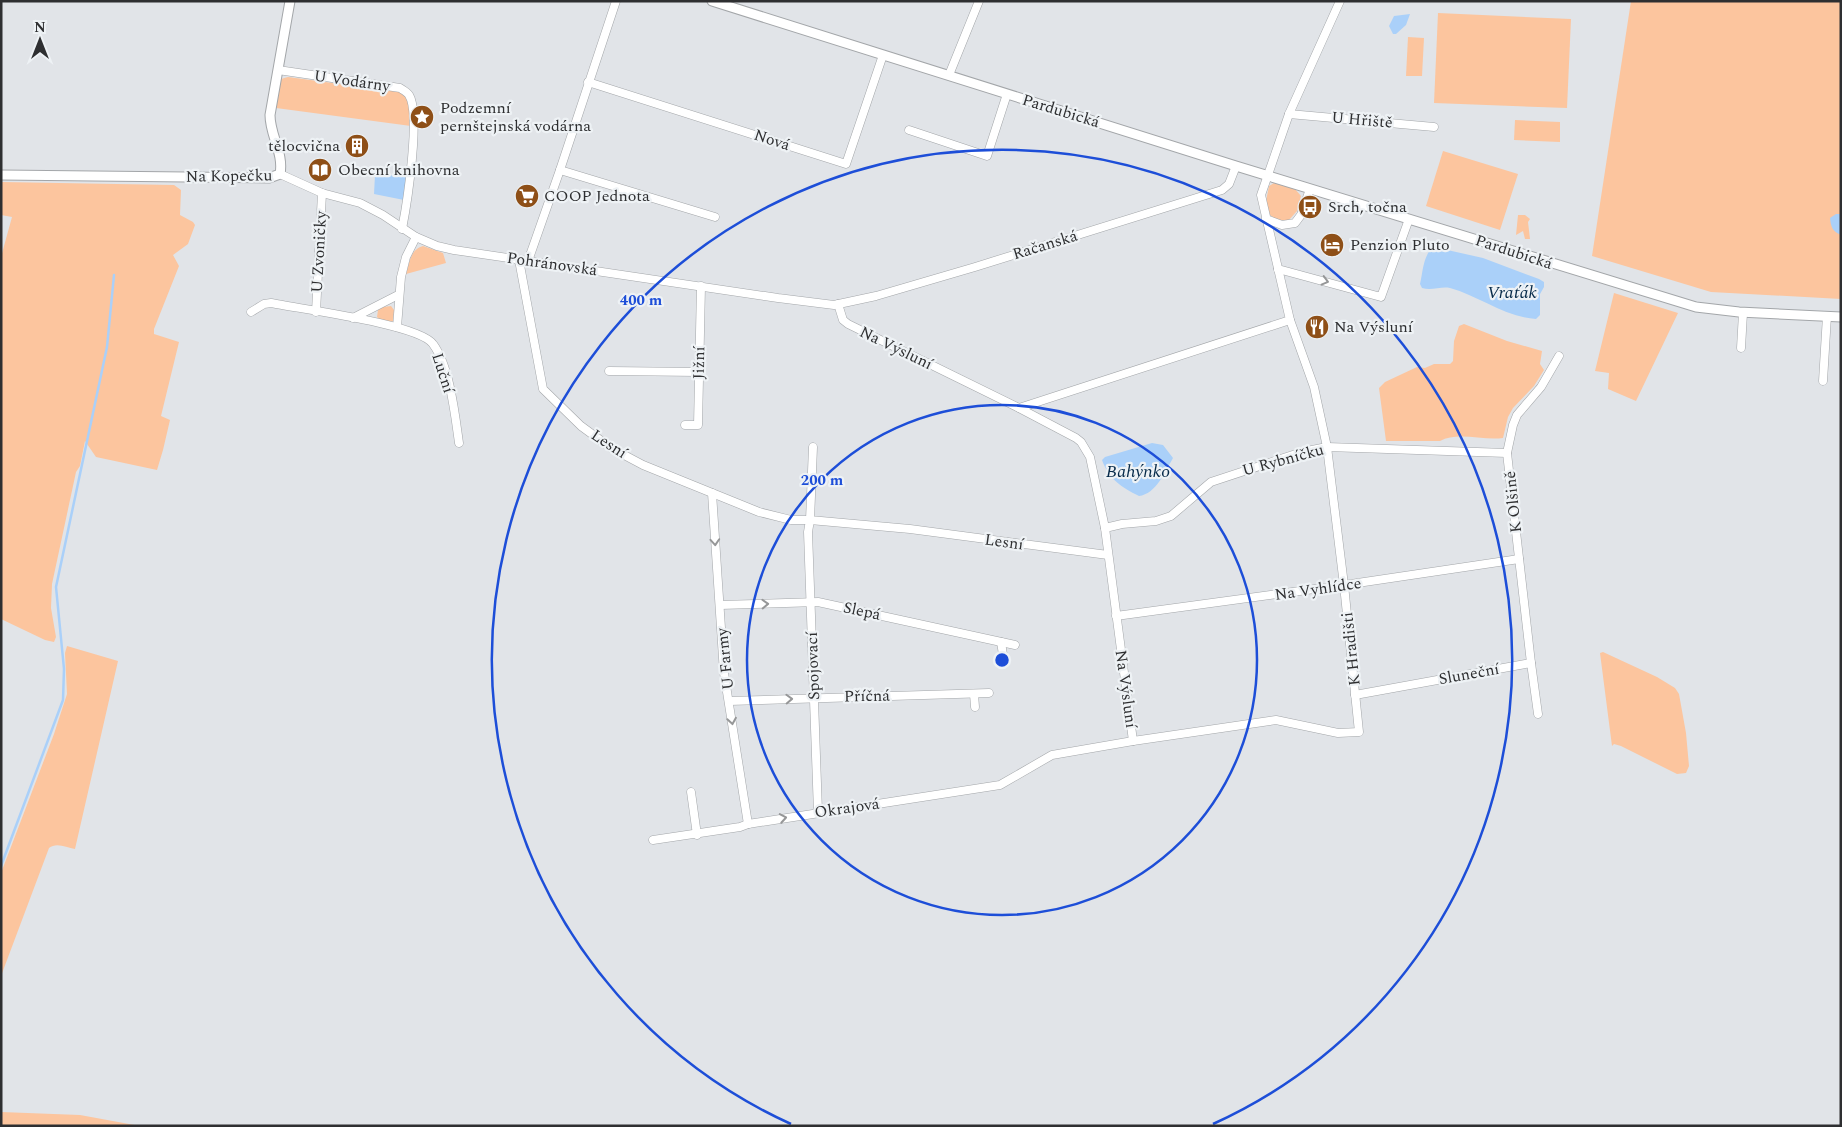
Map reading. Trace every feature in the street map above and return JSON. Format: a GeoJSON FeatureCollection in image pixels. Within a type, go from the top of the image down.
{"type":"FeatureCollection","features":[{"type":"Feature","properties":{"kind":"street","name":"Na Kopečku"},"geometry":{"type":"LineString","coordinates":[[1,174],[269,178],[280,174],[281,156],[270,124],[270,115],[290,1]]}},
{"type":"Feature","properties":{"kind":"street"},"geometry":{"type":"LineString","coordinates":[[528,260],[616,1]]}},
{"type":"Feature","properties":{"kind":"street","name":"Pardubická"},"geometry":{"type":"LineString","coordinates":[[712,1],[1267,176],[1696,308],[1743,313],[1841,317]]}},
{"type":"Feature","properties":{"kind":"street"},"geometry":{"type":"LineString","coordinates":[[949,75],[979,1]]}},
{"type":"Feature","properties":{"kind":"street"},"geometry":{"type":"LineString","coordinates":[[1327,447],[1314,387],[1290,320],[1260,199],[1289,114],[1340,1]]}},
{"type":"Feature","properties":{"kind":"street","name":"Nová"},"geometry":{"type":"LineString","coordinates":[[588,82],[846,164],[883,55]]}},
{"type":"Feature","properties":{"kind":"street","name":"U Vodárny"},"geometry":{"type":"LineString","coordinates":[[278,70],[400,88],[409,95],[413,106],[414,141],[402,229]]}},
{"type":"Feature","properties":{"kind":"street"},"geometry":{"type":"LineString","coordinates":[[909,130],[987,156],[1007,94]]}},
{"type":"Feature","properties":{"kind":"street","name":"U Hřiště"},"geometry":{"type":"LineString","coordinates":[[1289,114],[1434,127]]}},
{"type":"Feature","properties":{"kind":"street","name":"Račanská"},"geometry":{"type":"LineString","coordinates":[[838,304],[876,296],[975,267],[1222,190],[1229,184],[1236,166]]}},
{"type":"Feature","properties":{"kind":"street"},"geometry":{"type":"LineString","coordinates":[[560,170],[715,217]]}},
{"type":"Feature","properties":{"kind":"street","name":"Pohránovská"},"geometry":{"type":"LineString","coordinates":[[280,174],[322,193],[346,198],[367,206],[416,237],[437,246],[454,250],[812,303],[838,304]]}},
{"type":"Feature","properties":{"kind":"street"},"geometry":{"type":"LineString","coordinates":[[1266,219],[1282,225],[1295,223],[1301,216],[1310,188]]}},
{"type":"Feature","properties":{"kind":"street","name":"U Zvoničky"},"geometry":{"type":"LineString","coordinates":[[316,312],[322,193]]}},
{"type":"Feature","properties":{"kind":"street"},"geometry":{"type":"LineString","coordinates":[[1278,269],[1381,296],[1409,219]]}},
{"type":"Feature","properties":{"kind":"street"},"geometry":{"type":"LineString","coordinates":[[397,327],[398,295],[403,268],[416,237]]}},
{"type":"Feature","properties":{"kind":"street","name":"Lesní"},"geometry":{"type":"LineString","coordinates":[[519,260],[543,389],[582,426],[611,448],[643,465],[759,512],[791,520],[910,529],[1085,554],[1108,555]]}},
{"type":"Feature","properties":{"kind":"street","name":"Jižní"},"geometry":{"type":"LineString","coordinates":[[685,425],[698,425],[701,286]]}},
{"type":"Feature","properties":{"kind":"street"},"geometry":{"type":"LineString","coordinates":[[353,318],[398,295]]}},
{"type":"Feature","properties":{"kind":"street","name":"U Zvoničky"},"geometry":{"type":"LineString","coordinates":[[251,312],[264,304],[271,303],[397,327]]}},
{"type":"Feature","properties":{"kind":"street","name":"Na Výsluní"},"geometry":{"type":"LineString","coordinates":[[838,304],[843,320],[848,324],[1019,408],[1082,442],[1090,457],[1105,528],[1134,742]]}},
{"type":"Feature","properties":{"kind":"street"},"geometry":{"type":"LineString","coordinates":[[1742,348],[1743,313]]}},
{"type":"Feature","properties":{"kind":"street"},"geometry":{"type":"LineString","coordinates":[[1823,381],[1827,316]]}},
{"type":"Feature","properties":{"kind":"street"},"geometry":{"type":"LineString","coordinates":[[1019,408],[1290,320]]}},
{"type":"Feature","properties":{"kind":"street","name":"Luční"},"geometry":{"type":"LineString","coordinates":[[397,327],[426,338],[433,343],[444,366],[454,408],[459,443]]}},
{"type":"Feature","properties":{"kind":"street","name":"K Olšině"},"geometry":{"type":"LineString","coordinates":[[1531,663],[1507,453],[1517,415],[1540,387],[1559,356]]}},
{"type":"Feature","properties":{"kind":"street"},"geometry":{"type":"LineString","coordinates":[[609,371],[699,372]]}},
{"type":"Feature","properties":{"kind":"street"},"geometry":{"type":"LineString","coordinates":[[810,520],[813,447]]}},
{"type":"Feature","properties":{"kind":"street","name":"U Rybníčku"},"geometry":{"type":"LineString","coordinates":[[1105,528],[1122,524],[1156,521],[1171,516],[1211,482],[1302,452],[1327,447],[1507,453]]}},
{"type":"Feature","properties":{"kind":"street","name":"K Hradišti"},"geometry":{"type":"LineString","coordinates":[[1134,742],[1276,720],[1338,733],[1358,732],[1344,586],[1327,447]]}},
{"type":"Feature","properties":{"kind":"street","name":"U Farmy"},"geometry":{"type":"LineString","coordinates":[[712,493],[724,672],[748,824]]}},
{"type":"Feature","properties":{"kind":"street","name":"Spojovací"},"geometry":{"type":"LineString","coordinates":[[810,520],[808,532],[818,812]]}},
{"type":"Feature","properties":{"kind":"street","name":"Na Vyhlídce"},"geometry":{"type":"LineString","coordinates":[[1116,616],[1344,586],[1519,559]]}},
{"type":"Feature","properties":{"kind":"street","name":"Slepá"},"geometry":{"type":"LineString","coordinates":[[720,606],[818,602],[1015,645]]}},
{"type":"Feature","properties":{"kind":"street"},"geometry":{"type":"LineString","coordinates":[[1001,642],[1004,661]]}},
{"type":"Feature","properties":{"kind":"street"},"geometry":{"type":"LineString","coordinates":[[1531,663],[1538,714]]}},
{"type":"Feature","properties":{"kind":"street","name":"Sluneční"},"geometry":{"type":"LineString","coordinates":[[1355,695],[1531,663]]}},
{"type":"Feature","properties":{"kind":"street","name":"Příčná"},"geometry":{"type":"LineString","coordinates":[[730,701],[989,693]]}},
{"type":"Feature","properties":{"kind":"street"},"geometry":{"type":"LineString","coordinates":[[974,694],[975,707]]}},
{"type":"Feature","properties":{"kind":"street","name":"Okrajová"},"geometry":{"type":"LineString","coordinates":[[653,840],[697,835],[818,812],[1000,785],[1052,755],[1134,742]]}},
{"type":"Feature","properties":{"kind":"street"},"geometry":{"type":"LineString","coordinates":[[690,792],[697,835]]}},
{"type":"Feature","properties":{"kind":"shaded area"},"geometry":{"type":"Polygon","coordinates":[[[1631,1],[1841,1],[1841,299],[1711,292],[1592,256],[1631,1]]]}},
{"type":"Feature","properties":{"kind":"shaded area"},"geometry":{"type":"Polygon","coordinates":[[[1438,13],[1571,19],[1567,108],[1434,103],[1438,13]]]}},
{"type":"Feature","properties":{"kind":"shaded area"},"geometry":{"type":"Polygon","coordinates":[[[1408,37],[1424,38],[1422,76],[1406,76],[1408,37]]]}},
{"type":"Feature","properties":{"kind":"shaded area"},"geometry":{"type":"Polygon","coordinates":[[[288,77],[399,92],[408,102],[411,126],[276,108],[281,79],[288,77]]]}},
{"type":"Feature","properties":{"kind":"shaded area"},"geometry":{"type":"Polygon","coordinates":[[[1515,120],[1560,122],[1560,142],[1514,140],[1515,120]]]}},
{"type":"Feature","properties":{"kind":"shaded area"},"geometry":{"type":"Polygon","coordinates":[[[1443,151],[1518,174],[1500,230],[1426,206],[1443,151]]]}},
{"type":"Feature","properties":{"kind":"shaded area"},"geometry":{"type":"Polygon","coordinates":[[[1,182],[174,185],[181,190],[180,215],[195,225],[188,244],[173,255],[179,266],[154,329],[154,334],[179,342],[161,416],[170,420],[157,470],[96,457],[85,441],[80,466],[76,472],[52,584],[51,608],[56,637],[54,642],[45,640],[1,619],[1,257],[12,217],[1,215],[1,182]]]}},
{"type":"Feature","properties":{"kind":"shaded area"},"geometry":{"type":"Polygon","coordinates":[[[1274,183],[1295,189],[1301,196],[1297,211],[1289,220],[1277,220],[1270,215],[1266,201],[1269,186],[1274,183]]]}},
{"type":"Feature","properties":{"kind":"shaded area"},"geometry":{"type":"Polygon","coordinates":[[[1518,215],[1525,215],[1530,219],[1528,222],[1530,239],[1525,239],[1523,231],[1516,235],[1518,215]]]}},
{"type":"Feature","properties":{"kind":"shaded area"},"geometry":{"type":"Polygon","coordinates":[[[423,246],[443,253],[446,263],[406,274],[413,253],[423,246]]]}},
{"type":"Feature","properties":{"kind":"shaded area"},"geometry":{"type":"Polygon","coordinates":[[[1614,293],[1678,313],[1636,401],[1608,389],[1609,373],[1595,371],[1614,293]]]}},
{"type":"Feature","properties":{"kind":"shaded area"},"geometry":{"type":"Polygon","coordinates":[[[391,306],[394,310],[393,321],[388,323],[377,317],[378,310],[391,306]]]}},
{"type":"Feature","properties":{"kind":"shaded area"},"geometry":{"type":"Polygon","coordinates":[[[1464,324],[1507,341],[1542,351],[1540,364],[1544,370],[1534,386],[1513,408],[1508,417],[1503,438],[1463,436],[1440,441],[1386,441],[1379,388],[1385,382],[1417,367],[1425,368],[1434,364],[1450,364],[1453,361],[1454,341],[1459,326],[1464,324]]]}},
{"type":"Feature","properties":{"kind":"shaded area"},"geometry":{"type":"Polygon","coordinates":[[[67,646],[118,661],[75,849],[58,845],[49,848],[1,976],[1,873],[54,734],[67,694],[65,653],[67,646]]]}},
{"type":"Feature","properties":{"kind":"shaded area"},"geometry":{"type":"Polygon","coordinates":[[[1603,652],[1657,677],[1675,688],[1679,694],[1686,733],[1689,766],[1686,773],[1677,774],[1621,746],[1614,744],[1612,746],[1600,653],[1603,652]]]}},
{"type":"Feature","properties":{"kind":"shaded area"},"geometry":{"type":"Polygon","coordinates":[[[1,1112],[80,1115],[140,1126],[1,1126],[1,1112]]]}},
{"type":"Feature","properties":{"kind":"water"},"geometry":{"type":"Polygon","coordinates":[[[1410,14],[1406,25],[1396,34],[1393,34],[1389,26],[1394,16],[1410,14]]]}},
{"type":"Feature","properties":{"kind":"water"},"geometry":{"type":"Polygon","coordinates":[[[375,175],[407,176],[404,200],[374,194],[375,175]]]}},
{"type":"Feature","properties":{"kind":"water"},"geometry":{"type":"Polygon","coordinates":[[[1836,214],[1841,214],[1841,235],[1832,228],[1831,224],[1830,218],[1836,214]]]}},
{"type":"Feature","properties":{"kind":"water","name":"Vraťák"},"geometry":{"type":"Polygon","coordinates":[[[1434,247],[1483,258],[1544,282],[1544,287],[1540,294],[1540,315],[1536,319],[1514,314],[1450,288],[1422,288],[1420,284],[1424,264],[1430,250],[1434,247]]]}},
{"type":"Feature","properties":{"kind":"water","name":"Bahýnko"},"geometry":{"type":"Polygon","coordinates":[[[1152,443],[1163,445],[1173,458],[1155,487],[1139,496],[1116,482],[1102,460],[1105,457],[1152,443]]]}},
{"type":"Feature","properties":{"kind":"waterway"},"geometry":{"type":"LineString","coordinates":[[1,866],[63,700],[64,669],[56,587],[107,347],[114,275]]}},
{"type":"Feature","properties":{"kind":"place","name":"Podzemní pernštejnská vodárna"},"geometry":{"type":"Point","coordinates":[422,117]}},
{"type":"Feature","properties":{"kind":"place","name":"tělocvična"},"geometry":{"type":"Point","coordinates":[357,146]}},
{"type":"Feature","properties":{"kind":"place","name":"Obecní knihovna"},"geometry":{"type":"Point","coordinates":[320,170]}},
{"type":"Feature","properties":{"kind":"place","name":"COOP Jednota"},"geometry":{"type":"Point","coordinates":[527,196]}},
{"type":"Feature","properties":{"kind":"place","name":"Srch, točna"},"geometry":{"type":"Point","coordinates":[1310,207]}},
{"type":"Feature","properties":{"kind":"place","name":"Penzion Pluto"},"geometry":{"type":"Point","coordinates":[1332,245]}},
{"type":"Feature","properties":{"kind":"place","name":"Na Výsluní"},"geometry":{"type":"Point","coordinates":[1317,327]}}]}
